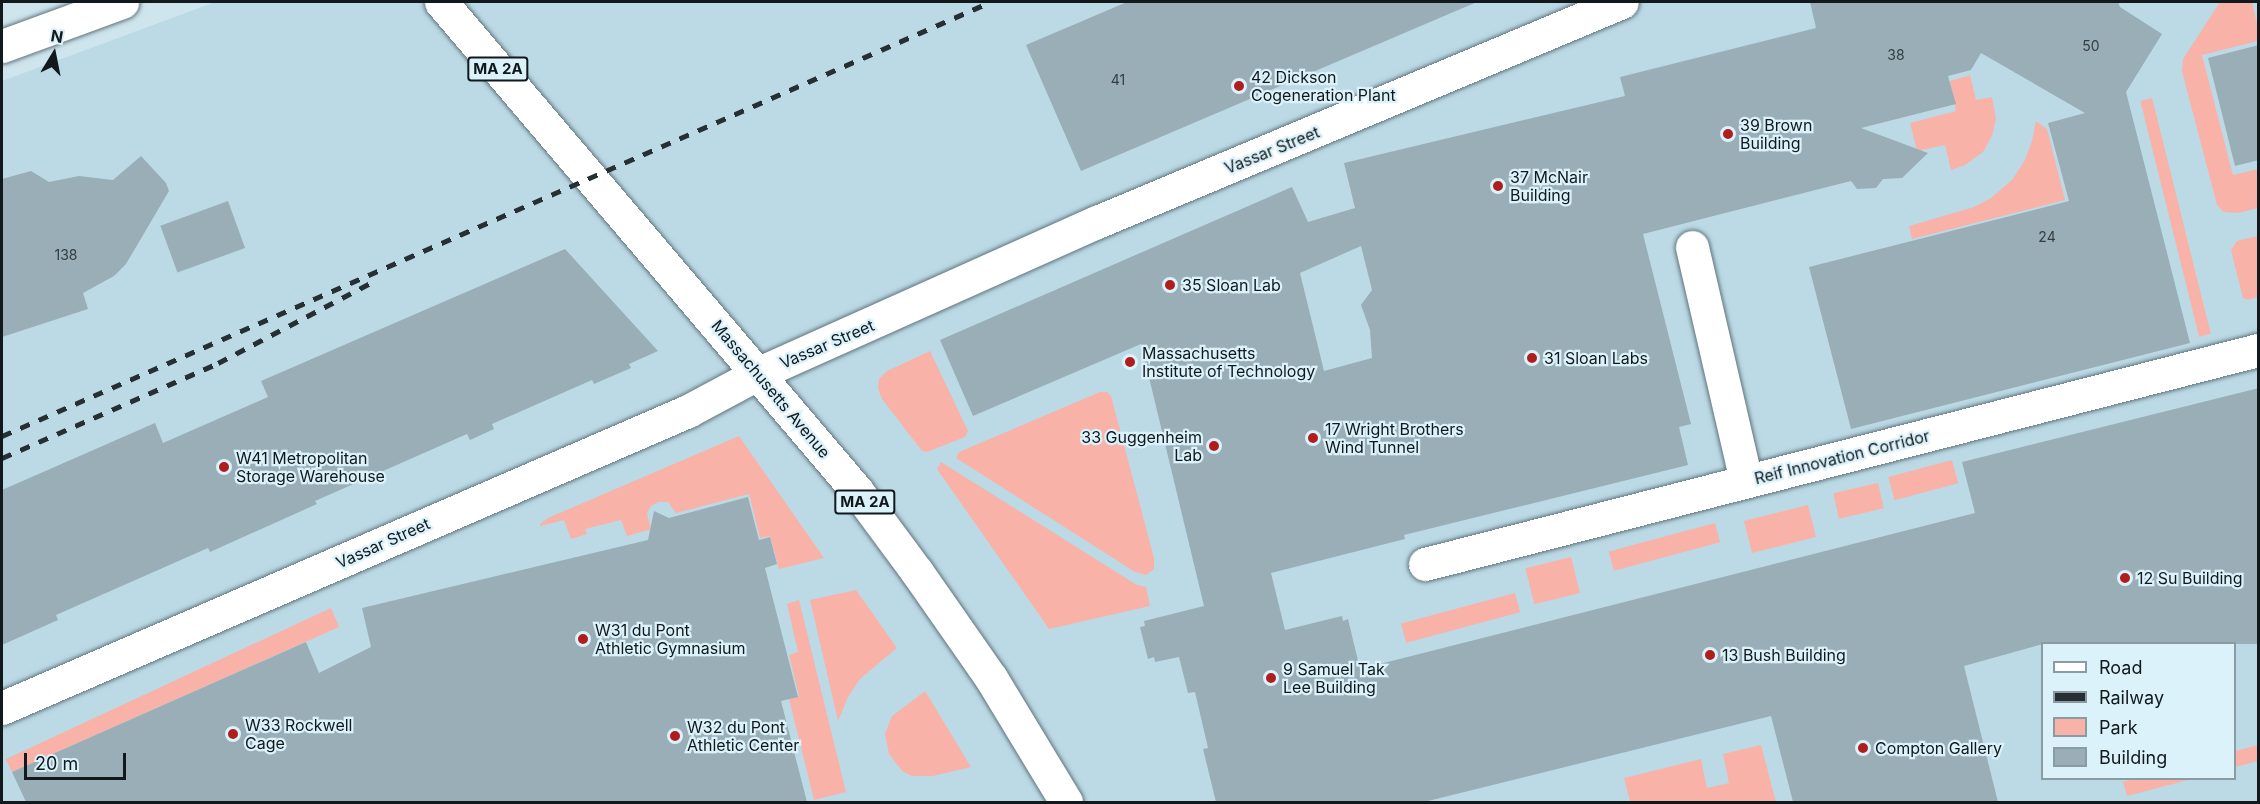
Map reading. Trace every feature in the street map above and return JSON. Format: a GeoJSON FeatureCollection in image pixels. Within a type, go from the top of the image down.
{"type":"FeatureCollection","features":[{"type":"Feature","properties":{"kind":"main road"},"geometry":{"type":"LineString","coordinates":[[2,46],[122,2]]}},
{"type":"Feature","properties":{"kind":"main road","name":"Massachusetts Avenue"},"geometry":{"type":"LineString","coordinates":[[441,2],[759,373],[857,491],[991,678],[1066,802]]}},
{"type":"Feature","properties":{"kind":"main road","name":"Vassar Street"},"geometry":{"type":"LineString","coordinates":[[2,708],[688,411],[759,373],[823,347],[1096,222],[1622,2]]}},
{"type":"Feature","properties":{"kind":"main road"},"geometry":{"type":"LineString","coordinates":[[1692,248],[1746,481]]}},
{"type":"Feature","properties":{"kind":"main road","name":"Reif Innovation Corridor"},"geometry":{"type":"LineString","coordinates":[[1425,564],[2259,350]]}},
{"type":"Feature","properties":{"kind":"shaded area","name":"Massachusetts Institute of Technology"},"geometry":{"type":"Polygon","coordinates":[[[215,2],[2258,2],[2258,802],[2,802],[2,81],[215,2]]]}},
{"type":"Feature","properties":{"kind":"green space"},"geometry":{"type":"Polygon","coordinates":[[[2220,2],[2252,2],[2258,28],[2258,41],[2202,55],[2233,175],[2258,169],[2258,208],[2238,213],[2224,212],[2217,205],[2182,71],[2183,59],[2220,2]]]}},
{"type":"Feature","properties":{"kind":"green space"},"geometry":{"type":"Polygon","coordinates":[[[1970,75],[1976,100],[1992,97],[1996,119],[1992,136],[1983,152],[1965,165],[1951,170],[1945,145],[1917,151],[1910,123],[1956,111],[1950,81],[1970,75]]]}},
{"type":"Feature","properties":{"kind":"green space"},"geometry":{"type":"Polygon","coordinates":[[[2152,98],[2211,334],[2199,337],[2140,101],[2152,98]]]}},
{"type":"Feature","properties":{"kind":"green space"},"geometry":{"type":"Polygon","coordinates":[[[2036,121],[2047,129],[2065,200],[1912,239],[1909,226],[1974,207],[1991,198],[2012,180],[2025,160],[2036,121]]]}},
{"type":"Feature","properties":{"kind":"green space"},"geometry":{"type":"Polygon","coordinates":[[[2258,236],[2258,297],[2248,300],[2243,298],[2231,250],[2237,241],[2258,236]]]}},
{"type":"Feature","properties":{"kind":"green space"},"geometry":{"type":"Polygon","coordinates":[[[930,351],[968,431],[965,437],[927,452],[922,451],[882,399],[878,388],[879,379],[887,371],[930,351]]]}},
{"type":"Feature","properties":{"kind":"green space"},"geometry":{"type":"Polygon","coordinates":[[[1100,392],[1107,392],[1111,396],[1154,558],[1154,569],[1146,575],[1135,572],[956,458],[959,452],[1100,392]]]}},
{"type":"Feature","properties":{"kind":"green space"},"geometry":{"type":"Polygon","coordinates":[[[739,436],[824,558],[779,569],[770,536],[760,538],[749,494],[676,513],[668,502],[658,502],[650,507],[647,514],[651,529],[627,536],[621,520],[585,529],[587,534],[571,539],[564,520],[540,526],[548,518],[739,436]]]}},
{"type":"Feature","properties":{"kind":"green space"},"geometry":{"type":"Polygon","coordinates":[[[1952,460],[1958,483],[1894,500],[1888,477],[1952,460]]]}},
{"type":"Feature","properties":{"kind":"green space"},"geometry":{"type":"Polygon","coordinates":[[[941,462],[1137,585],[1146,587],[1150,606],[1049,629],[937,469],[941,462]]]}},
{"type":"Feature","properties":{"kind":"green space"},"geometry":{"type":"Polygon","coordinates":[[[1878,483],[1884,508],[1839,519],[1833,493],[1878,483]]]}},
{"type":"Feature","properties":{"kind":"green space"},"geometry":{"type":"Polygon","coordinates":[[[1808,505],[1816,537],[1752,553],[1744,521],[1808,505]]]}},
{"type":"Feature","properties":{"kind":"green space"},"geometry":{"type":"Polygon","coordinates":[[[1715,523],[1720,542],[1614,571],[1609,551],[1715,523]]]}},
{"type":"Feature","properties":{"kind":"green space"},"geometry":{"type":"Polygon","coordinates":[[[1571,557],[1580,593],[1534,604],[1525,568],[1571,557]]]}},
{"type":"Feature","properties":{"kind":"green space"},"geometry":{"type":"Polygon","coordinates":[[[856,590],[897,648],[860,679],[848,697],[838,721],[810,600],[856,590]]]}},
{"type":"Feature","properties":{"kind":"green space"},"geometry":{"type":"Polygon","coordinates":[[[1515,593],[1520,612],[1406,643],[1401,624],[1515,593]]]}},
{"type":"Feature","properties":{"kind":"green space"},"geometry":{"type":"Polygon","coordinates":[[[799,600],[846,792],[814,800],[789,699],[799,696],[789,655],[798,652],[787,604],[799,600]]]}},
{"type":"Feature","properties":{"kind":"green space"},"geometry":{"type":"Polygon","coordinates":[[[331,608],[339,627],[12,772],[6,759],[331,608]]]}},
{"type":"Feature","properties":{"kind":"green space"},"geometry":{"type":"Polygon","coordinates":[[[925,691],[971,767],[933,776],[912,776],[902,771],[889,754],[885,734],[892,716],[925,691]]]}},
{"type":"Feature","properties":{"kind":"green space"},"geometry":{"type":"Polygon","coordinates":[[[1761,745],[1776,802],[1630,802],[1624,778],[1701,759],[1707,788],[1729,783],[1723,754],[1761,745]]]}},
{"type":"Feature","properties":{"kind":"green space"},"geometry":{"type":"Polygon","coordinates":[[[2258,745],[2258,761],[2236,767],[2236,751],[2258,745]]]}},
{"type":"Feature","properties":{"kind":"green space"},"geometry":{"type":"Polygon","coordinates":[[[2130,780],[2188,780],[2127,796],[2123,782],[2130,780]]]}},
{"type":"Feature","properties":{"kind":"building"},"geometry":{"type":"Polygon","coordinates":[[[1127,2],[1477,2],[1081,171],[1026,45],[1127,2]]]}},
{"type":"Feature","properties":{"kind":"building"},"geometry":{"type":"Polygon","coordinates":[[[1810,2],[2118,2],[2120,7],[2162,34],[2126,92],[2190,343],[1851,429],[1809,267],[2069,201],[2048,123],[2085,113],[1981,53],[1971,70],[1948,76],[1956,104],[1861,128],[1928,153],[1902,178],[1883,179],[1876,188],[1857,189],[1851,181],[1643,234],[1691,424],[1679,427],[1688,465],[1404,535],[1405,539],[1271,573],[1285,630],[1342,616],[1343,621],[1348,619],[1360,669],[1975,513],[1962,462],[2259,388],[2259,644],[2041,642],[2041,645],[1964,666],[1998,802],[1793,802],[1771,716],[1424,802],[1216,802],[1203,749],[1208,748],[1195,692],[1188,693],[1179,657],[1155,662],[1154,657],[1148,659],[1140,627],[1145,626],[1144,621],[1204,606],[1141,344],[973,416],[940,340],[1292,187],[1308,222],[1355,208],[1344,163],[1625,96],[1620,77],[1816,28],[1810,2]],[[1361,246],[1300,273],[1324,371],[1372,358],[1370,330],[1361,305],[1372,290],[1361,246]]]}},
{"type":"Feature","properties":{"kind":"building"},"geometry":{"type":"Polygon","coordinates":[[[2259,45],[2259,160],[2235,166],[2208,58],[2259,45]]]}},
{"type":"Feature","properties":{"kind":"building"},"geometry":{"type":"Polygon","coordinates":[[[141,156],[166,183],[169,191],[126,264],[114,276],[83,293],[88,309],[2,337],[2,179],[31,171],[49,182],[79,176],[113,180],[141,156]]]}},
{"type":"Feature","properties":{"kind":"building"},"geometry":{"type":"Polygon","coordinates":[[[228,201],[245,248],[177,273],[160,226],[228,201]]]}},
{"type":"Feature","properties":{"kind":"building","name":"W41 Metropolitan Storage Warehouse"},"geometry":{"type":"Polygon","coordinates":[[[565,249],[658,351],[629,364],[631,368],[594,384],[592,380],[492,424],[494,429],[470,440],[467,434],[315,501],[317,504],[210,552],[208,548],[56,615],[58,620],[2,645],[2,490],[155,423],[163,443],[268,397],[261,381],[565,249]]]}},
{"type":"Feature","properties":{"kind":"building"},"geometry":{"type":"Polygon","coordinates":[[[748,497],[759,540],[770,537],[777,564],[765,568],[798,697],[781,701],[807,802],[26,802],[12,772],[306,642],[319,673],[371,647],[362,608],[648,540],[654,511],[669,518],[748,497]]]}},
{"type":"Feature","properties":{"kind":"railway"},"geometry":{"type":"LineString","coordinates":[[2,436],[990,2]]}},
{"type":"Feature","properties":{"kind":"railway"},"geometry":{"type":"LineString","coordinates":[[2,458],[218,363],[376,280]]}},
{"type":"Feature","properties":{"kind":"place","name":"42 Dickson Cogeneration Plant"},"geometry":{"type":"Point","coordinates":[1239,86]}},
{"type":"Feature","properties":{"kind":"place","name":"39 Brown Building"},"geometry":{"type":"Point","coordinates":[1728,134]}},
{"type":"Feature","properties":{"kind":"place","name":"37 McNair Building"},"geometry":{"type":"Point","coordinates":[1498,186]}},
{"type":"Feature","properties":{"kind":"place","name":"35 Sloan Lab"},"geometry":{"type":"Point","coordinates":[1170,285]}},
{"type":"Feature","properties":{"kind":"place","name":"31 Sloan Labs"},"geometry":{"type":"Point","coordinates":[1532,358]}},
{"type":"Feature","properties":{"kind":"place","name":"Massachusetts Institute of Technology"},"geometry":{"type":"Point","coordinates":[1130,362]}},
{"type":"Feature","properties":{"kind":"place","name":"17 Wright Brothers Wind Tunnel"},"geometry":{"type":"Point","coordinates":[1313,438]}},
{"type":"Feature","properties":{"kind":"place","name":"33 Guggenheim Lab"},"geometry":{"type":"Point","coordinates":[1214,446]}},
{"type":"Feature","properties":{"kind":"place","name":"W41 Metropolitan Storage Warehouse"},"geometry":{"type":"Point","coordinates":[224,467]}},
{"type":"Feature","properties":{"kind":"place","name":"12 Su Building"},"geometry":{"type":"Point","coordinates":[2125,578]}},
{"type":"Feature","properties":{"kind":"place","name":"W31 du Pont Athletic Gymnasium"},"geometry":{"type":"Point","coordinates":[583,639]}},
{"type":"Feature","properties":{"kind":"place","name":"13 Bush Building"},"geometry":{"type":"Point","coordinates":[1710,655]}},
{"type":"Feature","properties":{"kind":"place","name":"9 Samuel Tak Lee Building"},"geometry":{"type":"Point","coordinates":[1271,678]}},
{"type":"Feature","properties":{"kind":"place","name":"W33 Rockwell Cage"},"geometry":{"type":"Point","coordinates":[233,734]}},
{"type":"Feature","properties":{"kind":"place","name":"W32 du Pont Athletic Center"},"geometry":{"type":"Point","coordinates":[675,736]}},
{"type":"Feature","properties":{"kind":"place","name":"Compton Gallery"},"geometry":{"type":"Point","coordinates":[1863,748]}}]}
